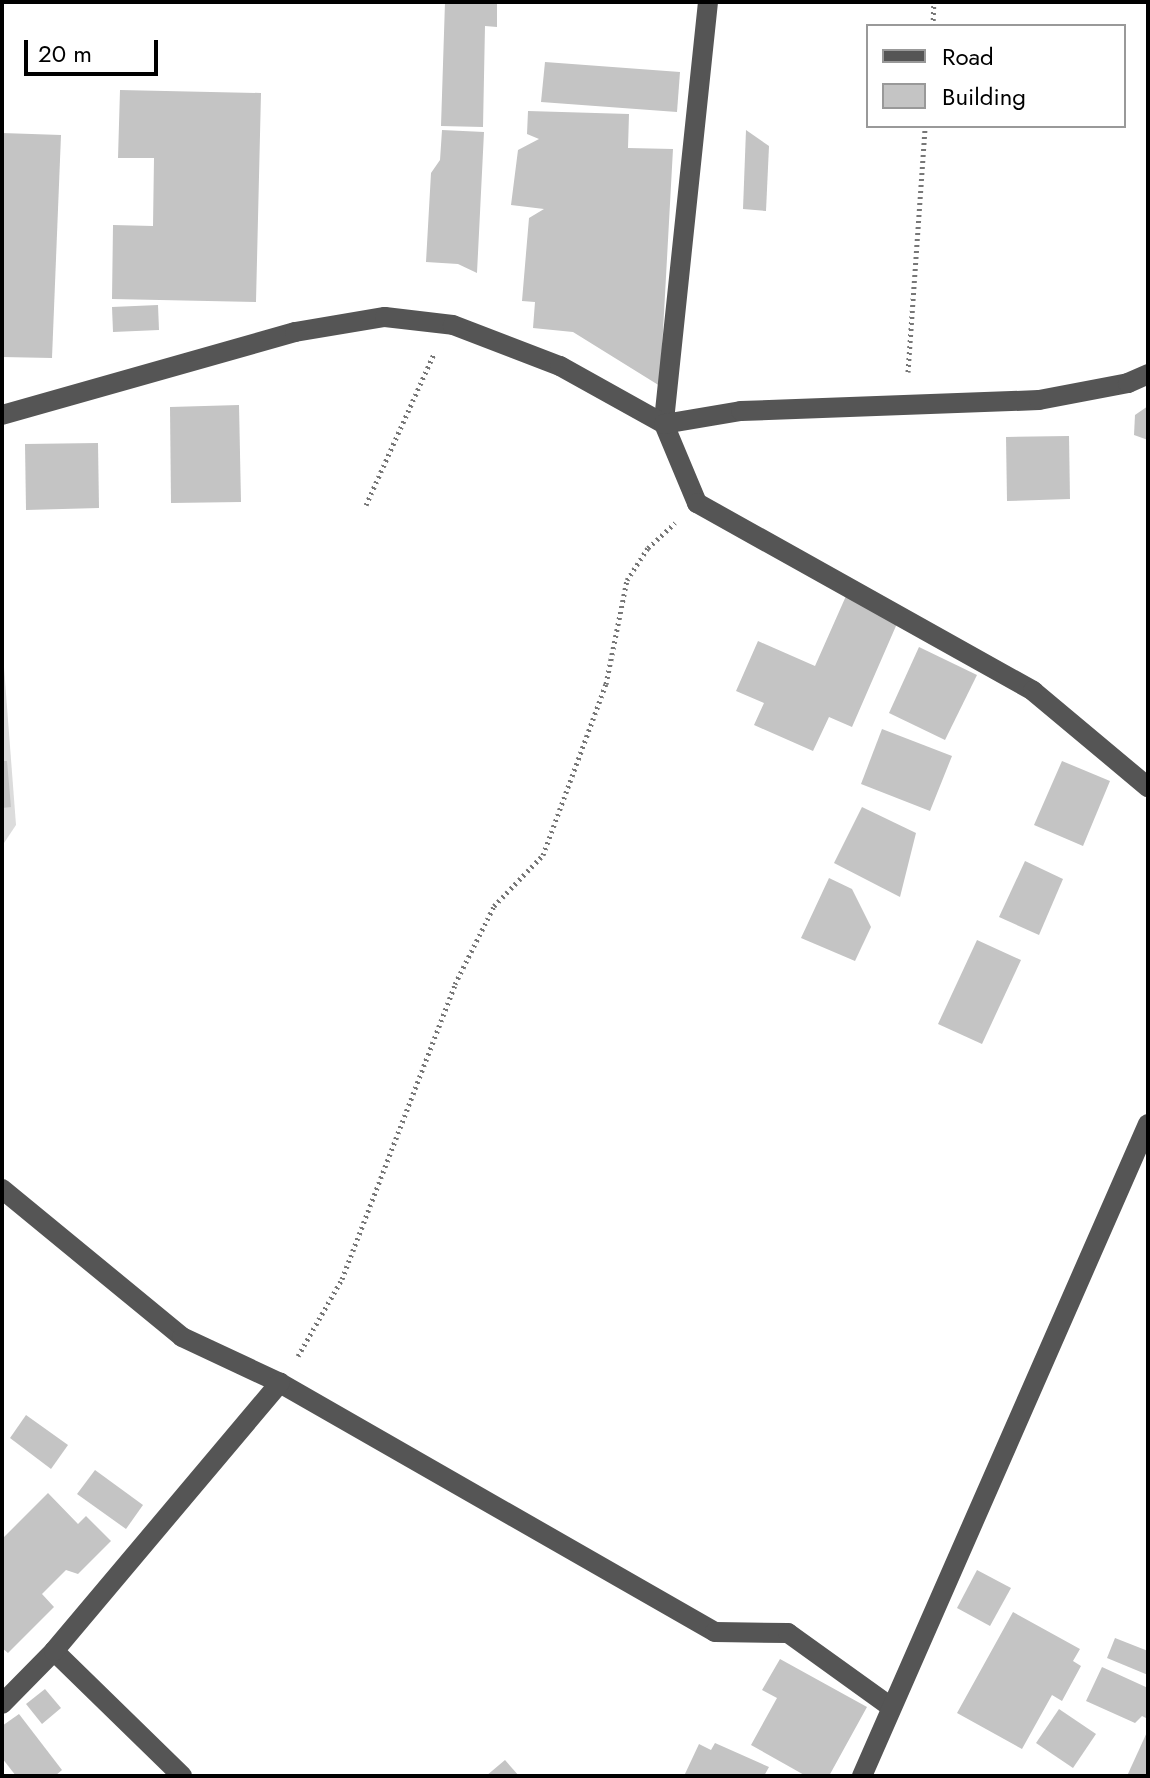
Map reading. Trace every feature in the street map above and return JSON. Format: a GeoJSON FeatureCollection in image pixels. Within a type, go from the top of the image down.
{"type":"FeatureCollection","features":[{"type":"Feature","properties":{"kind":"street"},"geometry":{"type":"LineString","coordinates":[[708,2],[664,424],[697,503],[1033,691],[1148,787]]}},
{"type":"Feature","properties":{"kind":"street"},"geometry":{"type":"LineString","coordinates":[[2,415],[295,332],[385,317],[448,324],[560,366],[664,424],[741,411],[1039,400],[1128,383],[1148,374]]}},
{"type":"Feature","properties":{"kind":"street"},"geometry":{"type":"LineString","coordinates":[[862,1776],[1148,1124]]}},
{"type":"Feature","properties":{"kind":"street"},"geometry":{"type":"LineString","coordinates":[[2,1189],[182,1337],[280,1383],[715,1632],[788,1633],[891,1707]]}},
{"type":"Feature","properties":{"kind":"street"},"geometry":{"type":"LineString","coordinates":[[2,1704],[54,1651],[280,1383]]}},
{"type":"Feature","properties":{"kind":"street"},"geometry":{"type":"LineString","coordinates":[[54,1651],[182,1776]]}},
{"type":"Feature","properties":{"kind":"path"},"geometry":{"type":"LineString","coordinates":[[933,24],[934,2]]}},
{"type":"Feature","properties":{"kind":"path"},"geometry":{"type":"LineString","coordinates":[[905,405],[925,128]]}},
{"type":"Feature","properties":{"kind":"path"},"geometry":{"type":"LineString","coordinates":[[366,505],[448,324]]}},
{"type":"Feature","properties":{"kind":"path"},"geometry":{"type":"LineString","coordinates":[[280,1383],[342,1279],[455,984],[494,906],[543,855],[606,684],[627,580],[648,548],[697,503]]}},
{"type":"Feature","properties":{"kind":"shaded area"},"geometry":{"type":"Polygon","coordinates":[[[2,641],[16,825],[2,846],[2,641]]]}},
{"type":"Feature","properties":{"kind":"building"},"geometry":{"type":"Polygon","coordinates":[[[445,2],[497,2],[497,27],[485,26],[483,127],[441,126],[445,2]]]}},
{"type":"Feature","properties":{"kind":"building"},"geometry":{"type":"Polygon","coordinates":[[[545,62],[680,72],[677,112],[541,102],[545,62]]]}},
{"type":"Feature","properties":{"kind":"building"},"geometry":{"type":"Polygon","coordinates":[[[120,90],[261,93],[256,302],[112,299],[113,225],[153,226],[154,158],[118,158],[120,90]]]}},
{"type":"Feature","properties":{"kind":"building"},"geometry":{"type":"Polygon","coordinates":[[[528,111],[629,114],[628,148],[673,149],[660,386],[573,332],[533,328],[535,302],[522,301],[529,218],[544,209],[511,205],[518,150],[539,139],[527,134],[528,111]]]}},
{"type":"Feature","properties":{"kind":"building"},"geometry":{"type":"Polygon","coordinates":[[[442,130],[484,132],[477,273],[458,264],[426,262],[431,173],[440,160],[442,130]]]}},
{"type":"Feature","properties":{"kind":"building"},"geometry":{"type":"Polygon","coordinates":[[[746,130],[769,146],[766,211],[743,209],[746,130]]]}},
{"type":"Feature","properties":{"kind":"building"},"geometry":{"type":"Polygon","coordinates":[[[2,133],[61,135],[52,358],[2,357],[2,133]]]}},
{"type":"Feature","properties":{"kind":"building"},"geometry":{"type":"Polygon","coordinates":[[[158,305],[159,330],[113,332],[112,307],[158,305]]]}},
{"type":"Feature","properties":{"kind":"building"},"geometry":{"type":"Polygon","coordinates":[[[239,405],[241,502],[171,503],[170,407],[239,405]]]}},
{"type":"Feature","properties":{"kind":"building"},"geometry":{"type":"Polygon","coordinates":[[[1148,406],[1148,440],[1134,435],[1135,415],[1148,406]]]}},
{"type":"Feature","properties":{"kind":"building"},"geometry":{"type":"Polygon","coordinates":[[[1069,436],[1070,499],[1007,501],[1006,437],[1069,436]]]}},
{"type":"Feature","properties":{"kind":"building"},"geometry":{"type":"Polygon","coordinates":[[[98,443],[99,508],[26,510],[25,444],[98,443]]]}},
{"type":"Feature","properties":{"kind":"building"},"geometry":{"type":"Polygon","coordinates":[[[846,596],[899,619],[852,727],[829,717],[813,751],[754,725],[764,703],[736,691],[758,641],[815,666],[846,596]]]}},
{"type":"Feature","properties":{"kind":"building"},"geometry":{"type":"Polygon","coordinates":[[[919,647],[977,675],[945,740],[889,713],[919,647]]]}},
{"type":"Feature","properties":{"kind":"building"},"geometry":{"type":"Polygon","coordinates":[[[882,729],[952,756],[930,811],[861,784],[882,729]]]}},
{"type":"Feature","properties":{"kind":"building"},"geometry":{"type":"Polygon","coordinates":[[[2,761],[7,761],[11,807],[2,808],[2,761]]]}},
{"type":"Feature","properties":{"kind":"building"},"geometry":{"type":"Polygon","coordinates":[[[1062,761],[1110,781],[1083,846],[1034,825],[1062,761]]]}},
{"type":"Feature","properties":{"kind":"building"},"geometry":{"type":"Polygon","coordinates":[[[862,807],[916,833],[900,897],[834,863],[862,807]]]}},
{"type":"Feature","properties":{"kind":"building"},"geometry":{"type":"Polygon","coordinates":[[[1025,861],[1063,879],[1039,935],[999,917],[1025,861]]]}},
{"type":"Feature","properties":{"kind":"building"},"geometry":{"type":"Polygon","coordinates":[[[829,878],[852,889],[871,927],[855,961],[801,938],[829,878]]]}},
{"type":"Feature","properties":{"kind":"building"},"geometry":{"type":"Polygon","coordinates":[[[977,940],[1021,960],[982,1044],[938,1024],[977,940]]]}},
{"type":"Feature","properties":{"kind":"building"},"geometry":{"type":"Polygon","coordinates":[[[26,1415],[68,1445],[51,1469],[10,1438],[26,1415]]]}},
{"type":"Feature","properties":{"kind":"building"},"geometry":{"type":"Polygon","coordinates":[[[95,1470],[143,1505],[126,1529],[77,1494],[95,1470]]]}},
{"type":"Feature","properties":{"kind":"building"},"geometry":{"type":"Polygon","coordinates":[[[48,1493],[78,1524],[86,1516],[111,1541],[78,1574],[66,1570],[42,1594],[54,1607],[8,1653],[2,1648],[2,1539],[48,1493]]]}},
{"type":"Feature","properties":{"kind":"building"},"geometry":{"type":"Polygon","coordinates":[[[977,1570],[1011,1588],[990,1626],[957,1608],[977,1570]]]}},
{"type":"Feature","properties":{"kind":"building"},"geometry":{"type":"Polygon","coordinates":[[[1013,1612],[1080,1649],[1073,1661],[1081,1666],[1062,1701],[1052,1695],[1022,1749],[957,1713],[1013,1612]]]}},
{"type":"Feature","properties":{"kind":"building"},"geometry":{"type":"Polygon","coordinates":[[[1115,1638],[1148,1651],[1148,1675],[1107,1658],[1115,1638]]]}},
{"type":"Feature","properties":{"kind":"building"},"geometry":{"type":"Polygon","coordinates":[[[780,1659],[867,1707],[829,1776],[806,1776],[751,1745],[777,1698],[762,1690],[780,1659]]]}},
{"type":"Feature","properties":{"kind":"building"},"geometry":{"type":"Polygon","coordinates":[[[1102,1667],[1148,1688],[1148,1719],[1142,1716],[1135,1723],[1086,1701],[1102,1667]]]}},
{"type":"Feature","properties":{"kind":"building"},"geometry":{"type":"Polygon","coordinates":[[[45,1689],[61,1708],[42,1724],[26,1704],[45,1689]]]}},
{"type":"Feature","properties":{"kind":"building"},"geometry":{"type":"Polygon","coordinates":[[[1059,1709],[1096,1734],[1073,1768],[1036,1743],[1059,1709]]]}},
{"type":"Feature","properties":{"kind":"building"},"geometry":{"type":"Polygon","coordinates":[[[19,1714],[62,1770],[55,1776],[16,1776],[2,1758],[2,1726],[19,1714]]]}},
{"type":"Feature","properties":{"kind":"building"},"geometry":{"type":"Polygon","coordinates":[[[1148,1730],[1148,1776],[1127,1776],[1148,1730]]]}},
{"type":"Feature","properties":{"kind":"building"},"geometry":{"type":"Polygon","coordinates":[[[715,1743],[769,1767],[764,1776],[684,1776],[699,1744],[711,1750],[715,1743]]]}},
{"type":"Feature","properties":{"kind":"building"},"geometry":{"type":"Polygon","coordinates":[[[505,1760],[519,1776],[486,1776],[505,1760]]]}}]}
